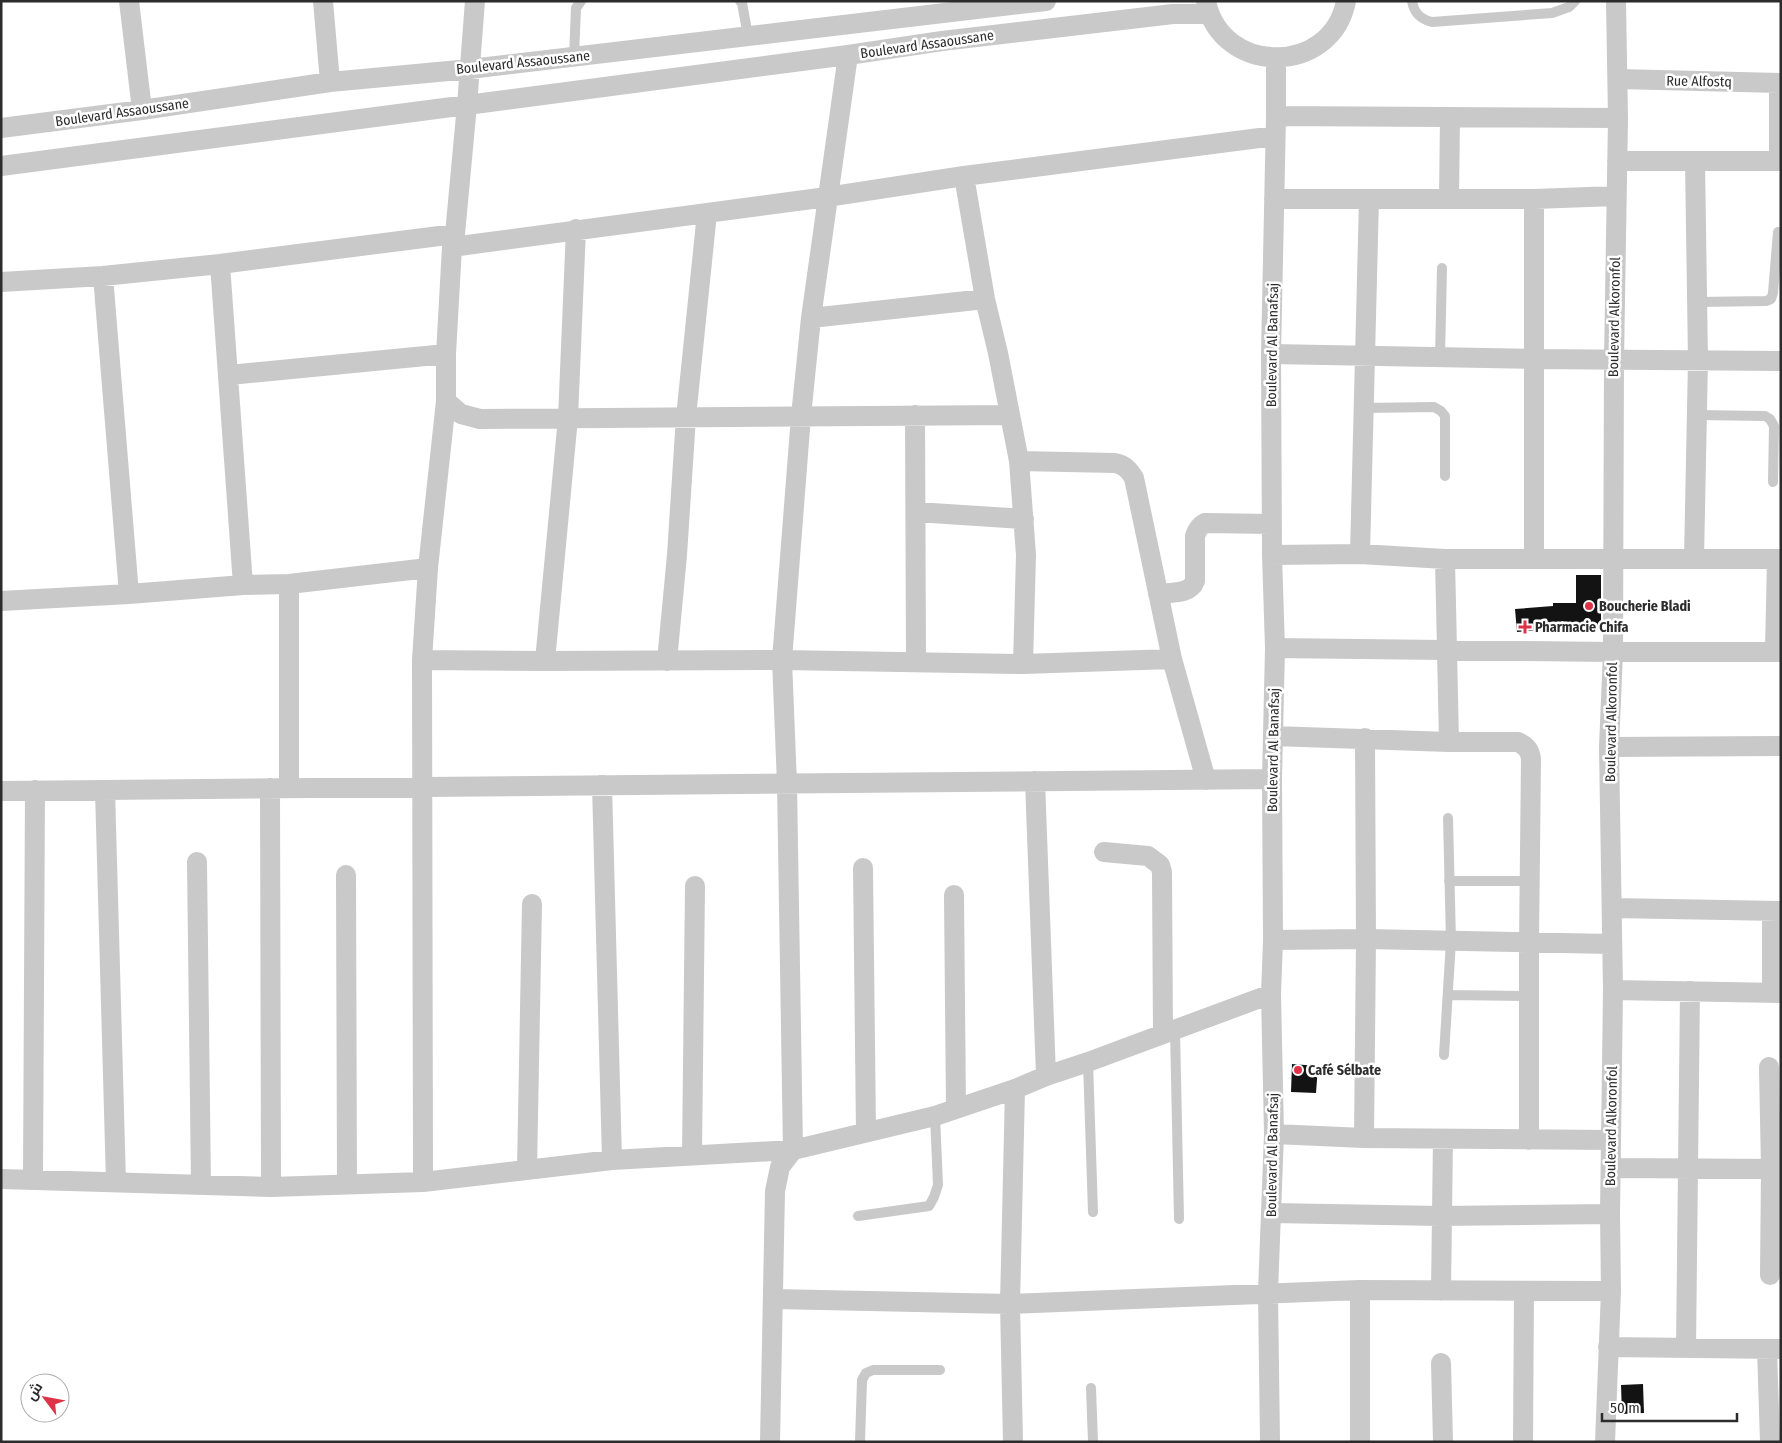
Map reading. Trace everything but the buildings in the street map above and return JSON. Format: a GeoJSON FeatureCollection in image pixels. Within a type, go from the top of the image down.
{"type":"FeatureCollection","features":[{"type":"Feature","properties":{"kind":"street"},"geometry":{"type":"LineString","coordinates":[[130,1],[142,110]]}},
{"type":"Feature","properties":{"kind":"street"},"geometry":{"type":"LineString","coordinates":[[323,1],[330,82]]}},
{"type":"Feature","properties":{"kind":"street"},"geometry":{"type":"LineString","coordinates":[[423,1182],[422,660],[428,568],[446,401],[446,354],[453,240],[467,105],[474,1]]}},
{"type":"Feature","properties":{"kind":"street","name":"Boulevard Assaoussane"},"geometry":{"type":"LineString","coordinates":[[1,128],[142,110],[330,82],[470,69],[748,36],[939,8],[1046,1]]}},
{"type":"Feature","properties":{"kind":"street","name":"Boulevard Alkoronfol"},"geometry":{"type":"LineString","coordinates":[[1605,1442],[1611,1291],[1610,1214],[1612,1168],[1613,990],[1609,747],[1613,652],[1612,558],[1618,118],[1616,1]]}},
{"type":"Feature","properties":{"kind":"street"},"geometry":{"type":"LineString","coordinates":[[1208,8],[1218,29],[1229,41],[1243,50],[1259,56],[1276,58],[1291,57],[1306,52],[1319,44],[1330,33],[1348,3]]}},
{"type":"Feature","properties":{"kind":"street","name":"Boulevard Assaoussane"},"geometry":{"type":"LineString","coordinates":[[1,166],[848,55],[942,41],[1173,14],[1208,8]]}},
{"type":"Feature","properties":{"kind":"street"},"geometry":{"type":"LineString","coordinates":[[770,1442],[775,1191],[780,1167],[792,1150],[787,784],[782,660],[810,318],[848,55]]}},
{"type":"Feature","properties":{"kind":"street","name":"Boulevard Al Banafsaj"},"geometry":{"type":"LineString","coordinates":[[1270,1442],[1268,1292],[1274,1134],[1271,994],[1275,648],[1272,555],[1271,354],[1276,58]]}},
{"type":"Feature","properties":{"kind":"street","name":"Rue Alfostq"},"geometry":{"type":"LineString","coordinates":[[1618,79],[1780,83]]}},
{"type":"Feature","properties":{"kind":"street"},"geometry":{"type":"LineString","coordinates":[[1617,161],[1780,161],[1780,83]]}},
{"type":"Feature","properties":{"kind":"street"},"geometry":{"type":"LineString","coordinates":[[1449,199],[1450,117]]}},
{"type":"Feature","properties":{"kind":"street"},"geometry":{"type":"LineString","coordinates":[[1,282],[103,276],[576,229],[706,213],[964,176],[1276,126],[1450,117],[1618,118]]}},
{"type":"Feature","properties":{"kind":"street"},"geometry":{"type":"LineString","coordinates":[[1694,559],[1698,360],[1695,161]]}},
{"type":"Feature","properties":{"kind":"street"},"geometry":{"type":"LineString","coordinates":[[964,176],[985,299],[1019,461],[1026,555],[1023,664]]}},
{"type":"Feature","properties":{"kind":"street"},"geometry":{"type":"LineString","coordinates":[[1274,199],[1534,199],[1616,196]]}},
{"type":"Feature","properties":{"kind":"street"},"geometry":{"type":"LineString","coordinates":[[1360,554],[1369,199]]}},
{"type":"Feature","properties":{"kind":"street"},"geometry":{"type":"LineString","coordinates":[[1534,199],[1534,559]]}},
{"type":"Feature","properties":{"kind":"street"},"geometry":{"type":"LineString","coordinates":[[667,661],[677,555],[686,417],[706,213]]}},
{"type":"Feature","properties":{"kind":"street"},"geometry":{"type":"LineString","coordinates":[[545,661],[568,418],[576,229]]}},
{"type":"Feature","properties":{"kind":"street"},"geometry":{"type":"LineString","coordinates":[[220,264],[243,585]]}},
{"type":"Feature","properties":{"kind":"street"},"geometry":{"type":"LineString","coordinates":[[103,276],[129,594]]}},
{"type":"Feature","properties":{"kind":"street"},"geometry":{"type":"LineString","coordinates":[[810,318],[985,299]]}},
{"type":"Feature","properties":{"kind":"street"},"geometry":{"type":"LineString","coordinates":[[229,375],[446,354]]}},
{"type":"Feature","properties":{"kind":"street"},"geometry":{"type":"LineString","coordinates":[[1271,354],[1781,361]]}},
{"type":"Feature","properties":{"kind":"street"},"geometry":{"type":"LineString","coordinates":[[446,401],[461,414],[480,419],[1010,414]]}},
{"type":"Feature","properties":{"kind":"street"},"geometry":{"type":"LineString","coordinates":[[915,415],[916,662]]}},
{"type":"Feature","properties":{"kind":"street"},"geometry":{"type":"LineString","coordinates":[[1019,461],[1115,463],[1129,470],[1134,478],[1172,659],[1206,780]]}},
{"type":"Feature","properties":{"kind":"street"},"geometry":{"type":"LineString","coordinates":[[916,512],[1024,520]]}},
{"type":"Feature","properties":{"kind":"street"},"geometry":{"type":"LineString","coordinates":[[1158,594],[1188,590],[1193,587],[1195,581],[1195,536],[1197,529],[1202,525],[1272,524]]}},
{"type":"Feature","properties":{"kind":"street"},"geometry":{"type":"LineString","coordinates":[[1272,555],[1360,554],[1445,558],[1534,559],[1779,559],[1778,652],[1275,648]]}},
{"type":"Feature","properties":{"kind":"street"},"geometry":{"type":"LineString","coordinates":[[1445,558],[1449,742]]}},
{"type":"Feature","properties":{"kind":"street"},"geometry":{"type":"LineString","coordinates":[[1,602],[243,585],[289,584],[428,568]]}},
{"type":"Feature","properties":{"kind":"street"},"geometry":{"type":"LineString","coordinates":[[272,1187],[279,788],[289,584]]}},
{"type":"Feature","properties":{"kind":"street"},"geometry":{"type":"LineString","coordinates":[[422,660],[782,660],[1023,664],[1172,659]]}},
{"type":"Feature","properties":{"kind":"street"},"geometry":{"type":"LineString","coordinates":[[1273,736],[1449,742],[1518,742],[1525,745],[1530,751],[1529,1140]]}},
{"type":"Feature","properties":{"kind":"street"},"geometry":{"type":"LineString","coordinates":[[1364,1138],[1366,939],[1365,738]]}},
{"type":"Feature","properties":{"kind":"street"},"geometry":{"type":"LineString","coordinates":[[1609,747],[1781,746]]}},
{"type":"Feature","properties":{"kind":"street"},"geometry":{"type":"LineString","coordinates":[[1,791],[1272,779]]}},
{"type":"Feature","properties":{"kind":"street"},"geometry":{"type":"LineString","coordinates":[[1035,781],[1046,1076]]}},
{"type":"Feature","properties":{"kind":"street"},"geometry":{"type":"LineString","coordinates":[[602,785],[612,1160]]}},
{"type":"Feature","properties":{"kind":"street"},"geometry":{"type":"LineString","coordinates":[[33,1180],[35,790]]}},
{"type":"Feature","properties":{"kind":"street"},"geometry":{"type":"LineString","coordinates":[[105,790],[116,1182]]}},
{"type":"Feature","properties":{"kind":"street"},"geometry":{"type":"LineString","coordinates":[[1104,852],[1148,856],[1160,865],[1162,872],[1170,1032]]}},
{"type":"Feature","properties":{"kind":"street"},"geometry":{"type":"LineString","coordinates":[[197,862],[201,1185]]}},
{"type":"Feature","properties":{"kind":"street"},"geometry":{"type":"LineString","coordinates":[[863,868],[866,1132]]}},
{"type":"Feature","properties":{"kind":"street"},"geometry":{"type":"LineString","coordinates":[[346,875],[347,1185]]}},
{"type":"Feature","properties":{"kind":"street"},"geometry":{"type":"LineString","coordinates":[[692,1155],[695,886]]}},
{"type":"Feature","properties":{"kind":"street"},"geometry":{"type":"LineString","coordinates":[[954,895],[956,1108]]}},
{"type":"Feature","properties":{"kind":"street"},"geometry":{"type":"LineString","coordinates":[[527,1170],[532,904]]}},
{"type":"Feature","properties":{"kind":"street"},"geometry":{"type":"LineString","coordinates":[[1612,908],[1776,911],[1777,993],[1613,990]]}},
{"type":"Feature","properties":{"kind":"street"},"geometry":{"type":"LineString","coordinates":[[1273,940],[1366,939],[1611,944]]}},
{"type":"Feature","properties":{"kind":"street"},"geometry":{"type":"LineString","coordinates":[[1686,1348],[1690,992]]}},
{"type":"Feature","properties":{"kind":"street"},"geometry":{"type":"LineString","coordinates":[[1,1179],[272,1187],[347,1185],[423,1182],[612,1160],[792,1150],[935,1116],[1015,1089],[1271,994]]}},
{"type":"Feature","properties":{"kind":"street"},"geometry":{"type":"LineString","coordinates":[[1769,1067],[1776,1169],[1770,1275]]}},
{"type":"Feature","properties":{"kind":"street"},"geometry":{"type":"LineString","coordinates":[[1013,1442],[1010,1304],[1015,1089]]}},
{"type":"Feature","properties":{"kind":"street"},"geometry":{"type":"LineString","coordinates":[[1274,1134],[1364,1138],[1611,1140]]}},
{"type":"Feature","properties":{"kind":"street"},"geometry":{"type":"LineString","coordinates":[[1441,1291],[1443,1139]]}},
{"type":"Feature","properties":{"kind":"street"},"geometry":{"type":"LineString","coordinates":[[1612,1168],[1776,1169]]}},
{"type":"Feature","properties":{"kind":"street"},"geometry":{"type":"LineString","coordinates":[[1272,1213],[1441,1216],[1610,1214]]}},
{"type":"Feature","properties":{"kind":"street"},"geometry":{"type":"LineString","coordinates":[[774,1299],[1010,1304],[1268,1292],[1360,1290],[1611,1291]]}},
{"type":"Feature","properties":{"kind":"street"},"geometry":{"type":"LineString","coordinates":[[1360,1290],[1360,1442]]}},
{"type":"Feature","properties":{"kind":"street"},"geometry":{"type":"LineString","coordinates":[[1523,1442],[1524,1291]]}},
{"type":"Feature","properties":{"kind":"street"},"geometry":{"type":"LineString","coordinates":[[1608,1347],[1774,1349],[1770,1442]]}},
{"type":"Feature","properties":{"kind":"street"},"geometry":{"type":"LineString","coordinates":[[1442,1364],[1444,1442]]}},
{"type":"Feature","properties":{"kind":"lane"},"geometry":{"type":"LineString","coordinates":[[574,57],[576,8],[581,1]]}},
{"type":"Feature","properties":{"kind":"lane"},"geometry":{"type":"LineString","coordinates":[[740,1],[742,3],[748,36]]}},
{"type":"Feature","properties":{"kind":"lane"},"geometry":{"type":"LineString","coordinates":[[1412,1],[1416,13],[1423,20],[1432,22],[1552,13],[1569,8],[1575,1]]}},
{"type":"Feature","properties":{"kind":"lane"},"geometry":{"type":"LineString","coordinates":[[1697,302],[1766,301],[1770,298],[1773,293],[1778,232]]}},
{"type":"Feature","properties":{"kind":"lane"},"geometry":{"type":"LineString","coordinates":[[1440,357],[1442,268]]}},
{"type":"Feature","properties":{"kind":"lane"},"geometry":{"type":"LineString","coordinates":[[1364,408],[1434,407],[1441,411],[1445,416],[1445,476]]}},
{"type":"Feature","properties":{"kind":"lane"},"geometry":{"type":"LineString","coordinates":[[1696,415],[1765,416],[1770,419],[1774,426],[1773,482]]}},
{"type":"Feature","properties":{"kind":"lane"},"geometry":{"type":"LineString","coordinates":[[1444,1055],[1451,941],[1448,818]]}},
{"type":"Feature","properties":{"kind":"lane"},"geometry":{"type":"LineString","coordinates":[[1450,881],[1530,881]]}},
{"type":"Feature","properties":{"kind":"lane"},"geometry":{"type":"LineString","coordinates":[[1448,995],[1529,996]]}},
{"type":"Feature","properties":{"kind":"lane"},"geometry":{"type":"LineString","coordinates":[[1170,1032],[1179,1219]]}},
{"type":"Feature","properties":{"kind":"lane"},"geometry":{"type":"LineString","coordinates":[[1088,1062],[1093,1212]]}},
{"type":"Feature","properties":{"kind":"lane"},"geometry":{"type":"LineString","coordinates":[[858,1216],[929,1206],[938,1185],[935,1116]]}},
{"type":"Feature","properties":{"kind":"lane"},"geometry":{"type":"LineString","coordinates":[[860,1442],[862,1380],[866,1373],[873,1370],[940,1370]]}},
{"type":"Feature","properties":{"kind":"lane"},"geometry":{"type":"LineString","coordinates":[[1091,1388],[1093,1442]]}},
{"type":"Feature","properties":{"kind":"place","name":"Boucherie Bladi"},"geometry":{"type":"Point","coordinates":[1589,606]}},
{"type":"Feature","properties":{"kind":"place","name":"Pharmacie Chifa"},"geometry":{"type":"Point","coordinates":[1525,627]}},
{"type":"Feature","properties":{"kind":"place","name":"Café Sélbate"},"geometry":{"type":"Point","coordinates":[1298,1070]}}]}
